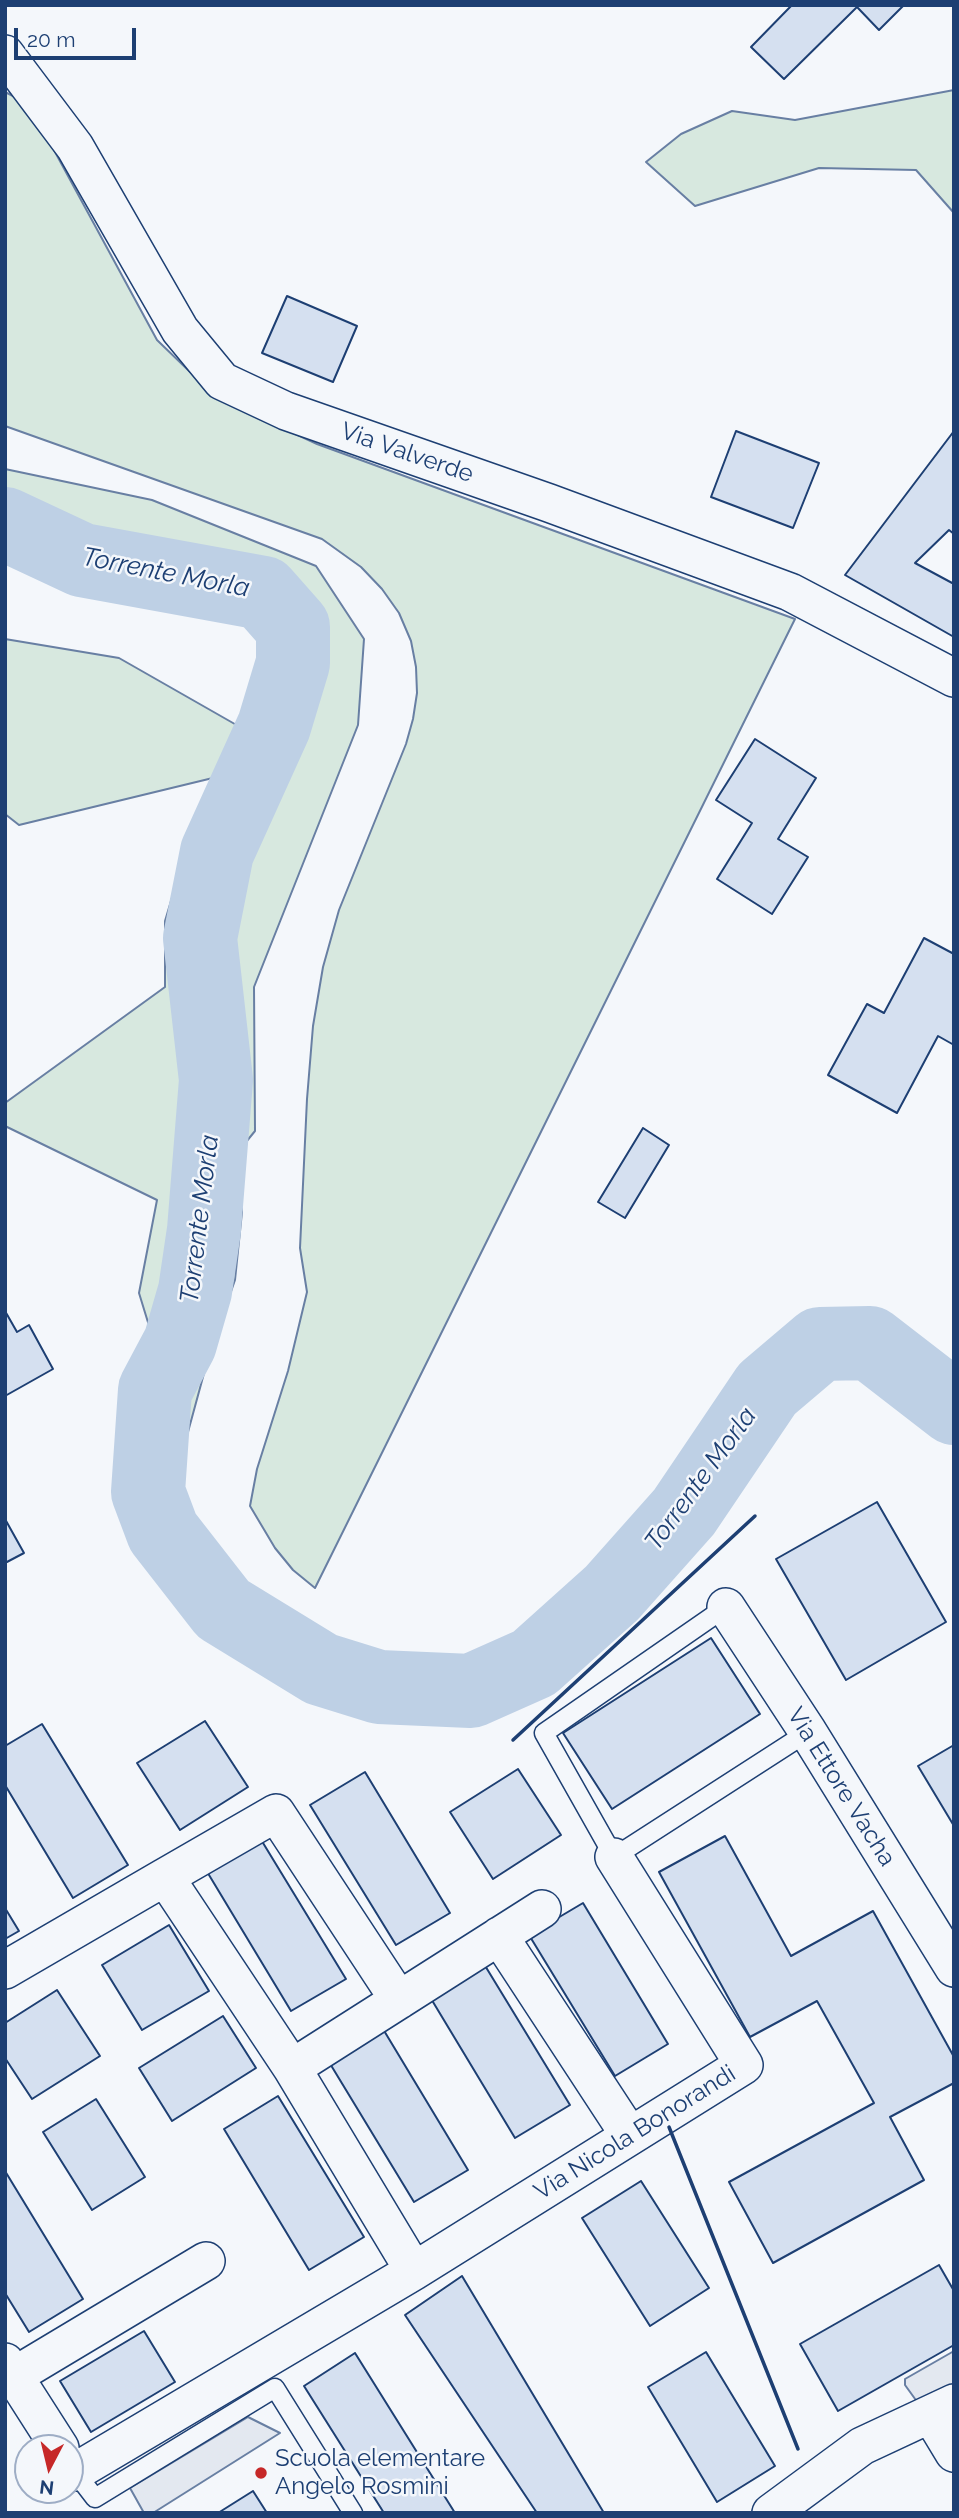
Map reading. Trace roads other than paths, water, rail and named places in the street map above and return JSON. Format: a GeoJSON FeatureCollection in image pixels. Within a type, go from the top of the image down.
{"type":"FeatureCollection","features":[{"type":"Feature","properties":{"kind":"street","name":"Via Valverde"},"geometry":{"type":"LineString","coordinates":[[5,54],[75,147],[180,330],[222,381],[286,411],[549,503],[790,592],[954,678]]}},
{"type":"Feature","properties":{"kind":"street","name":"Via Ettore Vacha"},"geometry":{"type":"LineString","coordinates":[[726,1607],[808,1732],[954,1968]]}},
{"type":"Feature","properties":{"kind":"street"},"geometry":{"type":"LineString","coordinates":[[5,1970],[276,1813],[399,2000]]}},
{"type":"Feature","properties":{"kind":"street","name":"Via Nicola Bonorandi"},"geometry":{"type":"LineString","coordinates":[[84,2452],[414,2270],[744,2065],[614,1857]]}},
{"type":"Feature","properties":{"kind":"street"},"geometry":{"type":"LineString","coordinates":[[165,1877],[292,2068],[414,2270]]}},
{"type":"Feature","properties":{"kind":"street"},"geometry":{"type":"LineString","coordinates":[[292,2068],[542,1909]]}},
{"type":"Feature","properties":{"kind":"street"},"geometry":{"type":"LineString","coordinates":[[499,1936],[630,2136]]}},
{"type":"Feature","properties":{"kind":"street"},"geometry":{"type":"LineString","coordinates":[[51,2434],[10,2369],[206,2261]]}},
{"type":"Feature","properties":{"kind":"street"},"geometry":{"type":"LineString","coordinates":[[771,2513],[862,2446],[942,2409],[954,2453]]}},
{"type":"Feature","properties":{"kind":"lane","name":"Via Nicola Bonorandi"},"geometry":{"type":"LineString","coordinates":[[614,1857],[544,1733],[726,1607]]}},
{"type":"Feature","properties":{"kind":"lane"},"geometry":{"type":"LineString","coordinates":[[614,1857],[808,1732]]}},
{"type":"Feature","properties":{"kind":"lane"},"geometry":{"type":"LineString","coordinates":[[84,2483],[95,2498],[275,2388],[353,2513]]}},
{"type":"Feature","properties":{"kind":"waterway","name":"Torrente Morla"},"geometry":{"type":"LineString","coordinates":[[5,524],[82,560],[263,593],[293,627],[293,663],[274,726],[217,852],[200,938],[216,1080],[204,1230],[195,1291],[180,1343],[155,1390],[148,1492],[163,1532],[223,1609],[321,1669],[379,1687],[471,1691],[534,1663],[612,1593],[684,1512],[767,1389],[820,1344],[870,1343],[954,1408]]}},
{"type":"Feature","properties":{"kind":"place","name":"Scuola elementare Angelo Rosmini"},"geometry":{"type":"Point","coordinates":[261,2473]}}]}
